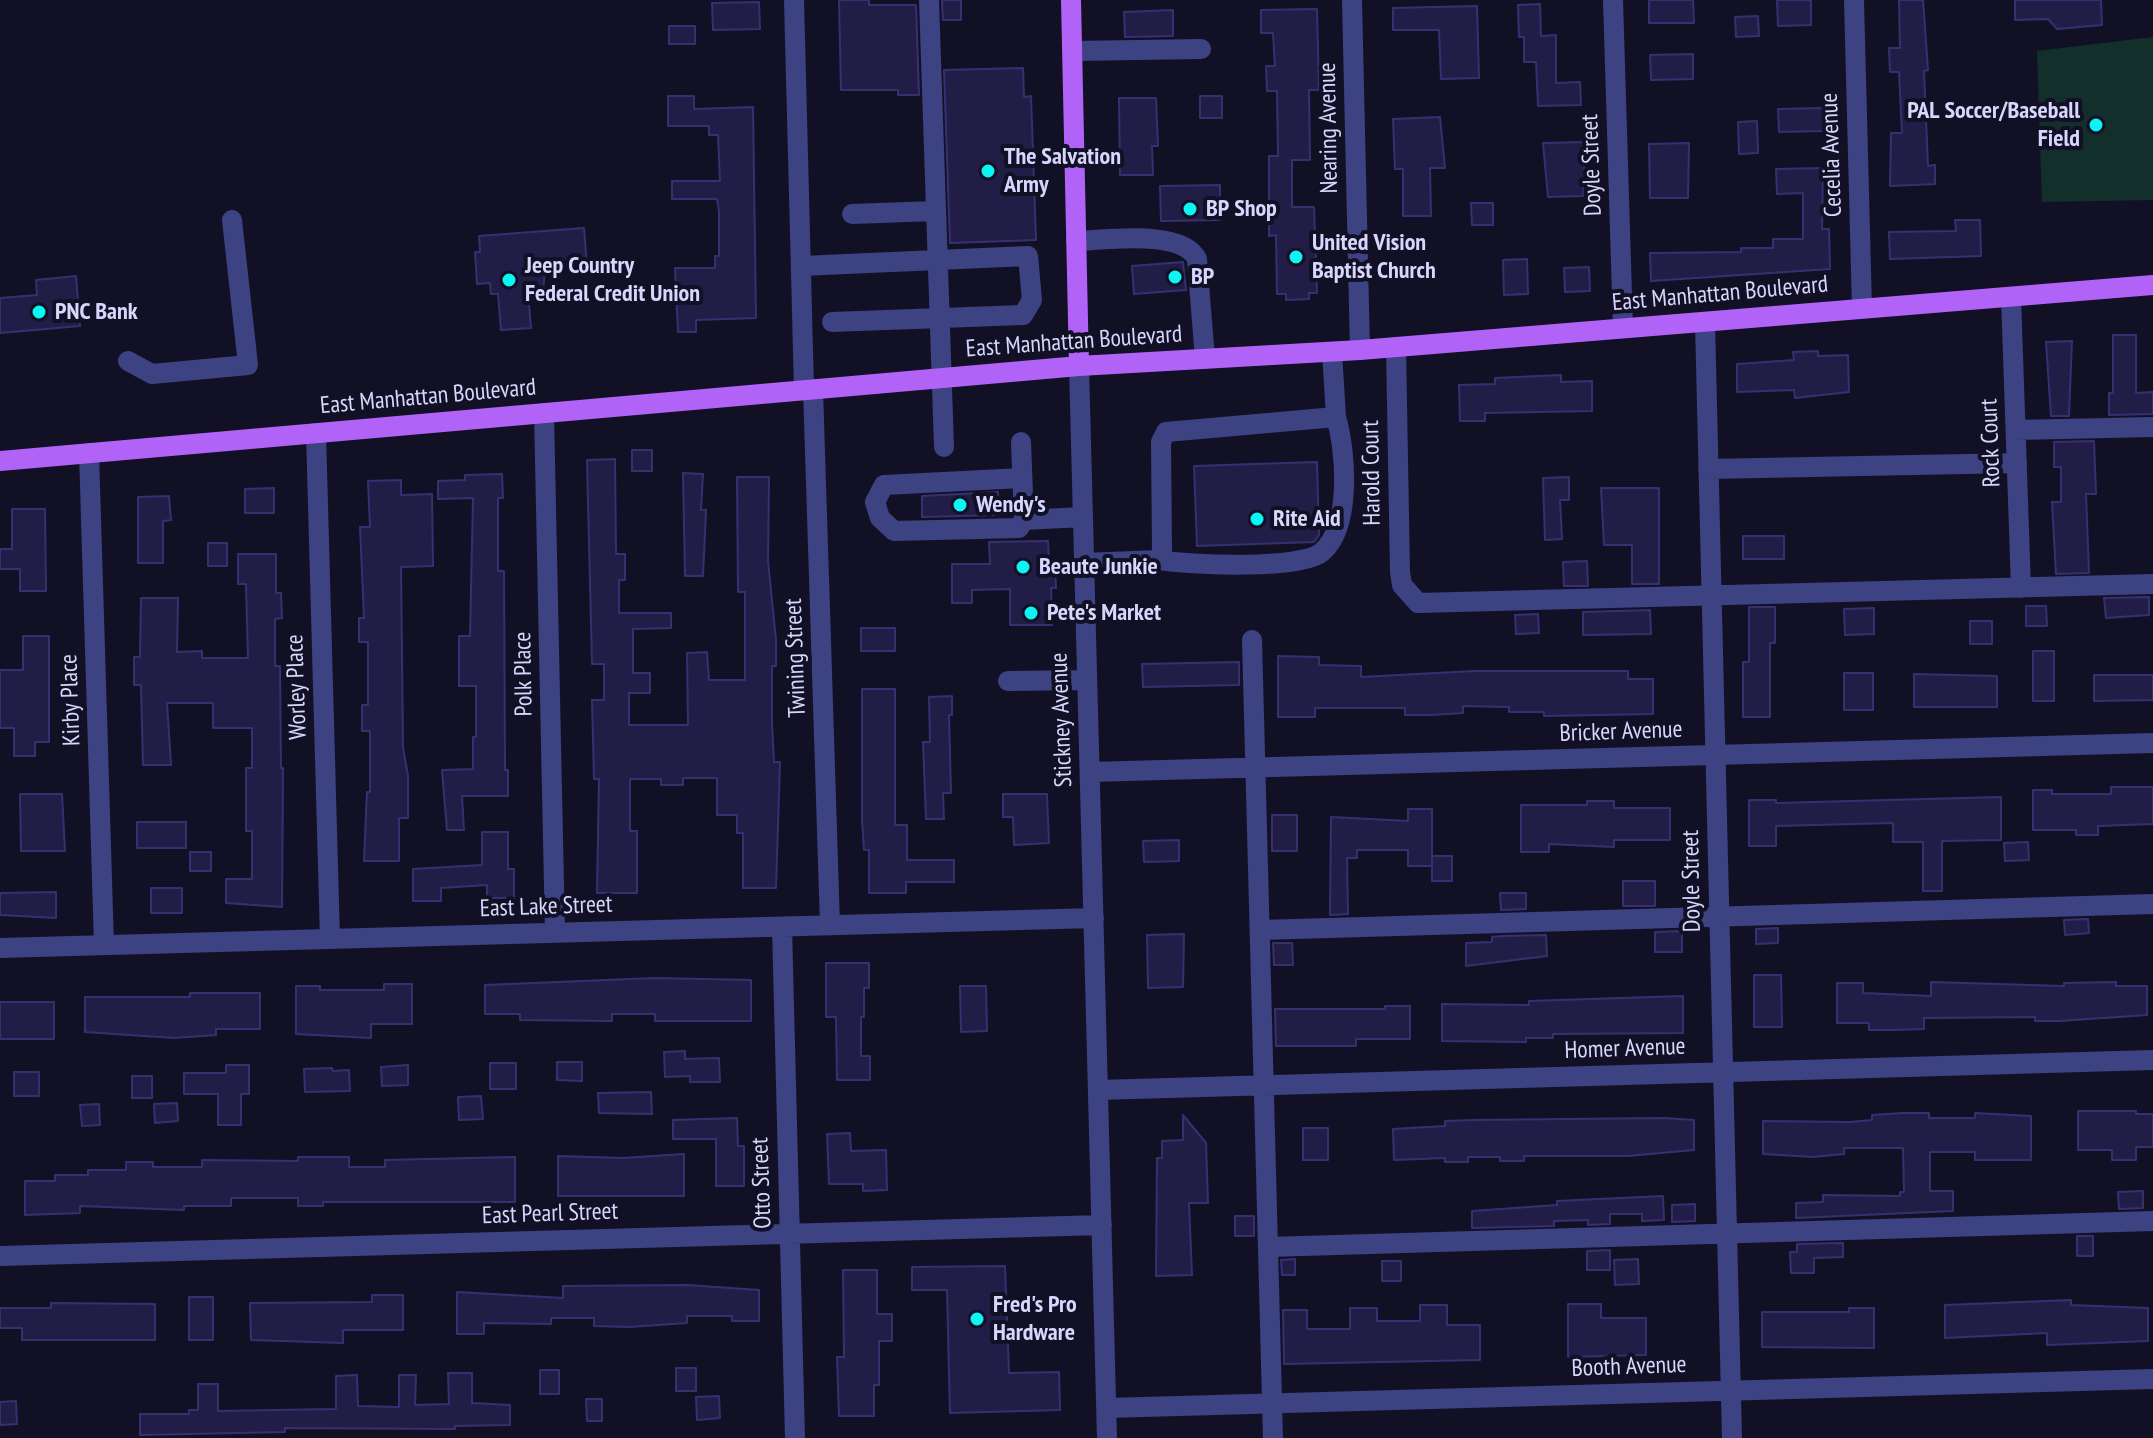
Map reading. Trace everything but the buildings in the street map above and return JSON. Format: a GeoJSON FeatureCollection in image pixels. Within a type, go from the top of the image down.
{"type":"FeatureCollection","features":[{"type":"Feature","properties":{"kind":"main road","name":"Stickney Avenue"},"geometry":{"type":"LineString","coordinates":[[1071,0],[1079,366]]}},
{"type":"Feature","properties":{"kind":"main road","name":"East Manhattan Boulevard"},"geometry":{"type":"LineString","coordinates":[[0,461],[1079,366],[1360,350],[2153,285]]}},
{"type":"Feature","properties":{"kind":"street","name":"Twining Street"},"geometry":{"type":"LineString","coordinates":[[794,0],[801,266],[809,390],[830,925]]}},
{"type":"Feature","properties":{"kind":"street"},"geometry":{"type":"LineString","coordinates":[[929,0],[939,378],[944,447]]}},
{"type":"Feature","properties":{"kind":"street","name":"Nearing Avenue"},"geometry":{"type":"LineString","coordinates":[[1352,0],[1360,350]]}},
{"type":"Feature","properties":{"kind":"street","name":"Doyle Street"},"geometry":{"type":"LineString","coordinates":[[1613,0],[1623,328]]}},
{"type":"Feature","properties":{"kind":"street","name":"Cecelia Avenue"},"geometry":{"type":"LineString","coordinates":[[1854,0],[1862,309]]}},
{"type":"Feature","properties":{"kind":"street"},"geometry":{"type":"LineString","coordinates":[[1073,51],[1201,49]]}},
{"type":"Feature","properties":{"kind":"street"},"geometry":{"type":"LineString","coordinates":[[852,214],[935,211]]}},
{"type":"Feature","properties":{"kind":"street"},"geometry":{"type":"LineString","coordinates":[[128,361],[152,374],[248,365],[232,220]]}},
{"type":"Feature","properties":{"kind":"street"},"geometry":{"type":"LineString","coordinates":[[1076,241],[1157,240],[1183,244],[1193,250],[1197,259],[1205,359]]}},
{"type":"Feature","properties":{"kind":"street"},"geometry":{"type":"LineString","coordinates":[[801,266],[1028,256],[1032,300],[1023,315],[832,322]]}},
{"type":"Feature","properties":{"kind":"street","name":"Rock Court"},"geometry":{"type":"LineString","coordinates":[[2011,297],[2021,588]]}},
{"type":"Feature","properties":{"kind":"street","name":"Doyle Street"},"geometry":{"type":"LineString","coordinates":[[1705,322],[1732,1438]]}},
{"type":"Feature","properties":{"kind":"street","name":"Harold Court"},"geometry":{"type":"LineString","coordinates":[[1396,347],[1400,572],[1408,596],[1428,605],[1712,597]]}},
{"type":"Feature","properties":{"kind":"street"},"geometry":{"type":"LineString","coordinates":[[1084,563],[1301,561],[1321,553],[1334,533],[1344,497],[1332,352]]}},
{"type":"Feature","properties":{"kind":"street","name":"Stickney Avenue"},"geometry":{"type":"LineString","coordinates":[[1079,366],[1107,1438]]}},
{"type":"Feature","properties":{"kind":"street","name":"Polk Place"},"geometry":{"type":"LineString","coordinates":[[544,413],[555,933]]}},
{"type":"Feature","properties":{"kind":"street"},"geometry":{"type":"LineString","coordinates":[[1159,560],[1162,550],[1161,442],[1166,432],[1336,417]]}},
{"type":"Feature","properties":{"kind":"street"},"geometry":{"type":"LineString","coordinates":[[2016,430],[2153,427]]}},
{"type":"Feature","properties":{"kind":"street","name":"Worley Place"},"geometry":{"type":"LineString","coordinates":[[316,433],[330,939]]}},
{"type":"Feature","properties":{"kind":"street"},"geometry":{"type":"LineString","coordinates":[[1021,442],[1024,520],[1019,528],[894,531],[880,518],[875,502],[884,485],[1022,478]]}},
{"type":"Feature","properties":{"kind":"street","name":"Kirby Place"},"geometry":{"type":"LineString","coordinates":[[89,453],[104,945]]}},
{"type":"Feature","properties":{"kind":"street"},"geometry":{"type":"LineString","coordinates":[[1708,469],[2017,463]]}},
{"type":"Feature","properties":{"kind":"street"},"geometry":{"type":"LineString","coordinates":[[1024,520],[1083,517]]}},
{"type":"Feature","properties":{"kind":"street"},"geometry":{"type":"LineString","coordinates":[[1712,597],[2153,584]]}},
{"type":"Feature","properties":{"kind":"street"},"geometry":{"type":"LineString","coordinates":[[1252,640],[1273,1438]]}},
{"type":"Feature","properties":{"kind":"street"},"geometry":{"type":"LineString","coordinates":[[1008,681],[1087,680]]}},
{"type":"Feature","properties":{"kind":"street","name":"Bricker Avenue"},"geometry":{"type":"LineString","coordinates":[[1090,772],[2153,743]]}},
{"type":"Feature","properties":{"kind":"street"},"geometry":{"type":"LineString","coordinates":[[1260,930],[2153,904]]}},
{"type":"Feature","properties":{"kind":"street","name":"East Lake Street"},"geometry":{"type":"LineString","coordinates":[[0,948],[1094,918]]}},
{"type":"Feature","properties":{"kind":"street","name":"Otto Street"},"geometry":{"type":"LineString","coordinates":[[782,927],[795,1438]]}},
{"type":"Feature","properties":{"kind":"street","name":"Homer Avenue"},"geometry":{"type":"LineString","coordinates":[[1098,1090],[2153,1060]]}},
{"type":"Feature","properties":{"kind":"street"},"geometry":{"type":"LineString","coordinates":[[1268,1247],[2153,1221]]}},
{"type":"Feature","properties":{"kind":"street","name":"East Pearl Street"},"geometry":{"type":"LineString","coordinates":[[0,1256],[1102,1225]]}},
{"type":"Feature","properties":{"kind":"street","name":"Booth Avenue"},"geometry":{"type":"LineString","coordinates":[[1107,1408],[2153,1379]]}},
{"type":"Feature","properties":{"kind":"green space","name":"PAL Soccer/Baseball Field"},"geometry":{"type":"Polygon","coordinates":[[[2153,37],[2153,200],[2042,202],[2037,51],[2153,37]]]}},
{"type":"Feature","properties":{"kind":"place","name":"PAL Soccer/Baseball Field"},"geometry":{"type":"Point","coordinates":[2096,125]}},
{"type":"Feature","properties":{"kind":"place","name":"The Salvation Army"},"geometry":{"type":"Point","coordinates":[988,171]}},
{"type":"Feature","properties":{"kind":"place","name":"BP Shop"},"geometry":{"type":"Point","coordinates":[1190,209]}},
{"type":"Feature","properties":{"kind":"place","name":"United Vision Baptist Church"},"geometry":{"type":"Point","coordinates":[1296,257]}},
{"type":"Feature","properties":{"kind":"place","name":"BP"},"geometry":{"type":"Point","coordinates":[1175,277]}},
{"type":"Feature","properties":{"kind":"place","name":"Jeep Country Federal Credit Union"},"geometry":{"type":"Point","coordinates":[509,280]}},
{"type":"Feature","properties":{"kind":"place","name":"PNC Bank"},"geometry":{"type":"Point","coordinates":[39,312]}},
{"type":"Feature","properties":{"kind":"place","name":"Wendy's"},"geometry":{"type":"Point","coordinates":[960,505]}},
{"type":"Feature","properties":{"kind":"place","name":"Rite Aid"},"geometry":{"type":"Point","coordinates":[1257,519]}},
{"type":"Feature","properties":{"kind":"place","name":"Beaute Junkie"},"geometry":{"type":"Point","coordinates":[1023,567]}},
{"type":"Feature","properties":{"kind":"place","name":"Pete's Market"},"geometry":{"type":"Point","coordinates":[1031,613]}},
{"type":"Feature","properties":{"kind":"place","name":"Fred's Pro Hardware"},"geometry":{"type":"Point","coordinates":[977,1319]}}]}
